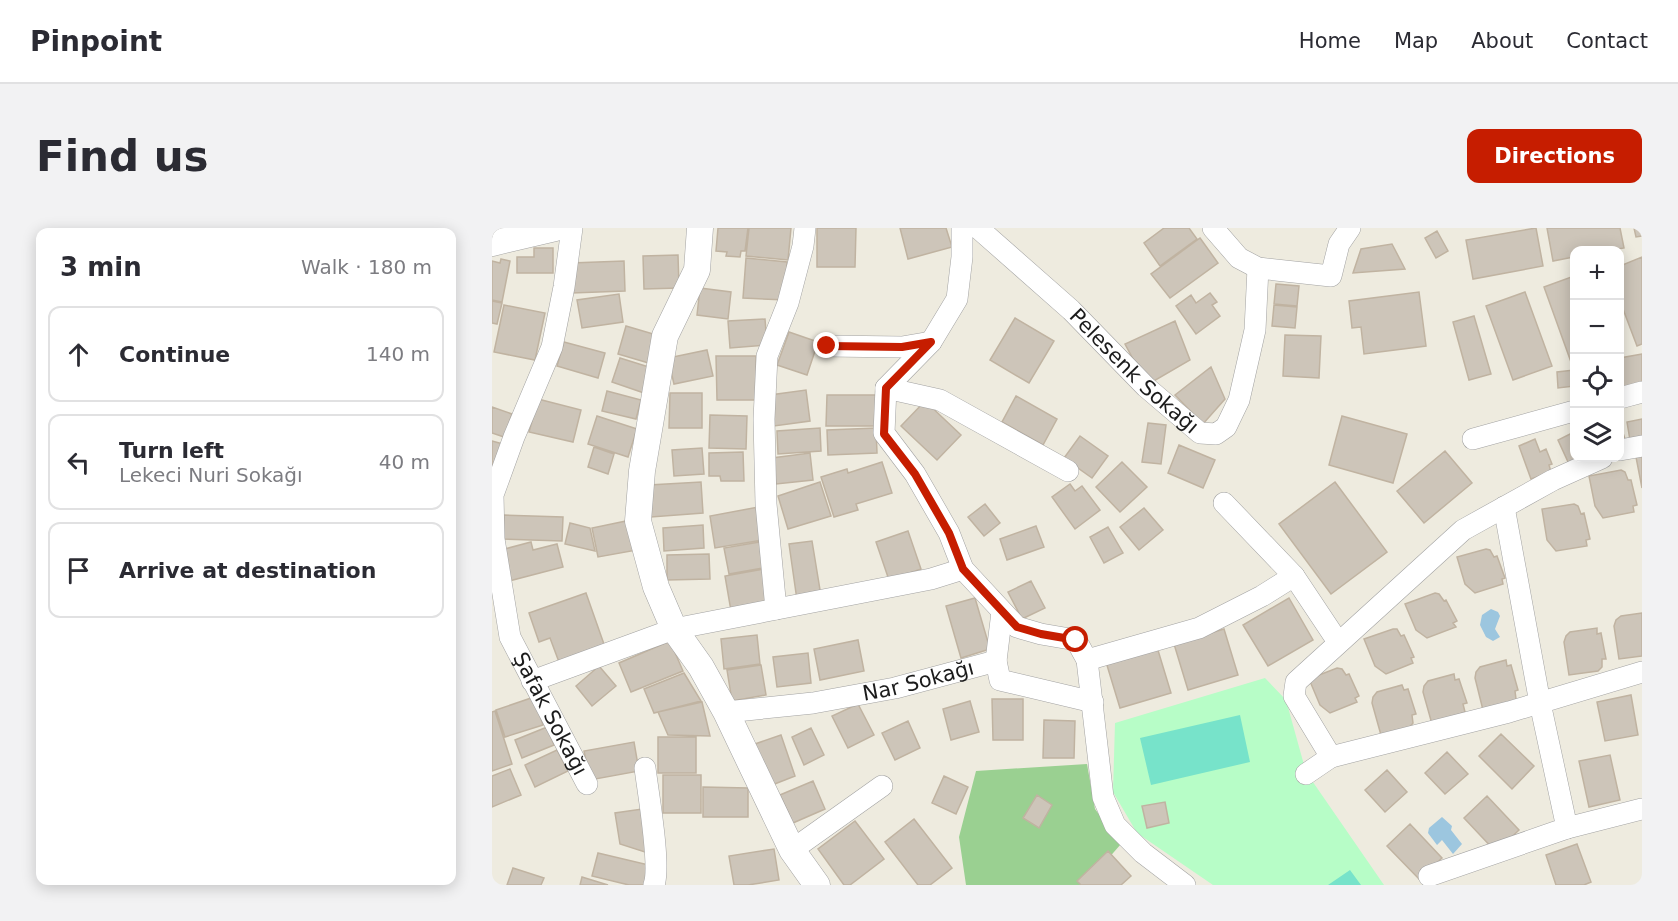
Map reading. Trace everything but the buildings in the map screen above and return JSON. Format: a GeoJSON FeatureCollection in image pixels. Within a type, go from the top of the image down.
{"type":"FeatureCollection","features":[{"type":"Feature","properties":{"kind":"street"},"geometry":{"type":"LineString","coordinates":[[492,243],[555,228]]}},
{"type":"Feature","properties":{"kind":"street","name":"Şafak Sokağı"},"geometry":{"type":"LineString","coordinates":[[572,228],[564,287],[552,347],[514,437],[493,495],[494,539],[510,637],[587,784]]}},
{"type":"Feature","properties":{"kind":"street"},"geometry":{"type":"LineString","coordinates":[[700,228],[697,270],[665,336],[642,471],[638,521],[656,587],[674,629],[701,667],[726,712],[792,850],[817,885]]}},
{"type":"Feature","properties":{"kind":"street"},"geometry":{"type":"LineString","coordinates":[[776,609],[766,504],[764,419],[767,356],[788,303],[805,228]]}},
{"type":"Feature","properties":{"kind":"street"},"geometry":{"type":"LineString","coordinates":[[962,228],[962,257],[957,299],[931,342],[886,388],[884,434],[915,474],[949,533],[963,569],[1002,612],[1017,627],[1076,640],[1087,660],[1103,797],[1115,825],[1143,853],[1185,885]]}},
{"type":"Feature","properties":{"kind":"street","name":"Pelesenk Sokağı"},"geometry":{"type":"LineString","coordinates":[[978,228],[1071,310],[1146,387],[1200,434],[1216,434],[1226,427],[1239,400],[1255,330],[1258,268]]}},
{"type":"Feature","properties":{"kind":"street"},"geometry":{"type":"LineString","coordinates":[[1213,228],[1239,258],[1258,268],[1330,276],[1339,244],[1350,228]]}},
{"type":"Feature","properties":{"kind":"street"},"geometry":{"type":"LineString","coordinates":[[827,346],[902,347],[931,342]]}},
{"type":"Feature","properties":{"kind":"street"},"geometry":{"type":"LineString","coordinates":[[886,388],[940,400],[1068,471]]}},
{"type":"Feature","properties":{"kind":"street"},"geometry":{"type":"LineString","coordinates":[[1624,397],[1642,392]]}},
{"type":"Feature","properties":{"kind":"street"},"geometry":{"type":"LineString","coordinates":[[1473,439],[1570,412]]}},
{"type":"Feature","properties":{"kind":"street"},"geometry":{"type":"LineString","coordinates":[[1624,449],[1642,446]]}},
{"type":"Feature","properties":{"kind":"street"},"geometry":{"type":"LineString","coordinates":[[1331,757],[1294,696],[1296,682],[1462,530],[1553,480],[1593,462]]}},
{"type":"Feature","properties":{"kind":"street"},"geometry":{"type":"LineString","coordinates":[[1224,503],[1294,576],[1338,642]]}},
{"type":"Feature","properties":{"kind":"street"},"geometry":{"type":"LineString","coordinates":[[1504,507],[1540,703],[1567,828]]}},
{"type":"Feature","properties":{"kind":"street"},"geometry":{"type":"LineString","coordinates":[[532,681],[674,629],[931,579],[963,569]]}},
{"type":"Feature","properties":{"kind":"street"},"geometry":{"type":"LineString","coordinates":[[1087,660],[1199,628],[1262,596],[1294,576]]}},
{"type":"Feature","properties":{"kind":"street"},"geometry":{"type":"LineString","coordinates":[[996,661],[1002,612]]}},
{"type":"Feature","properties":{"kind":"street","name":"Nar Sokağı"},"geometry":{"type":"LineString","coordinates":[[726,712],[813,703],[884,690],[996,661],[1000,680],[1093,702]]}},
{"type":"Feature","properties":{"kind":"street"},"geometry":{"type":"LineString","coordinates":[[1306,774],[1331,757],[1540,703],[1642,672]]}},
{"type":"Feature","properties":{"kind":"street"},"geometry":{"type":"LineString","coordinates":[[645,768],[656,858],[654,885]]}},
{"type":"Feature","properties":{"kind":"street"},"geometry":{"type":"LineString","coordinates":[[792,850],[882,786]]}},
{"type":"Feature","properties":{"kind":"street"},"geometry":{"type":"LineString","coordinates":[[1429,876],[1567,828],[1642,809]]}},
{"type":"Feature","properties":{"kind":"green space"},"geometry":{"type":"Polygon","coordinates":[[[1265,678],[1286,700],[1306,772],[1384,885],[1213,885],[1137,833],[1113,792],[1115,723],[1265,678]]]}},
{"type":"Feature","properties":{"kind":"green space"},"geometry":{"type":"Polygon","coordinates":[[[1087,764],[1095,809],[1121,844],[1085,885],[966,885],[959,837],[976,771],[1087,764]]]}},
{"type":"Feature","properties":{"kind":"shaded area"},"geometry":{"type":"Polygon","coordinates":[[[1491,609],[1498,612],[1500,616],[1495,629],[1500,637],[1493,641],[1486,637],[1480,625],[1482,615],[1491,609]]]}},
{"type":"Feature","properties":{"kind":"shaded area"},"geometry":{"type":"Polygon","coordinates":[[[1240,715],[1250,762],[1151,785],[1140,738],[1240,715]]]}},
{"type":"Feature","properties":{"kind":"shaded area"},"geometry":{"type":"Polygon","coordinates":[[[1442,817],[1452,826],[1451,830],[1462,844],[1453,854],[1442,840],[1437,845],[1428,833],[1429,828],[1442,817]]]}},
{"type":"Feature","properties":{"kind":"shaded area"},"geometry":{"type":"Polygon","coordinates":[[[1350,870],[1361,885],[1328,885],[1350,870]]]}},
{"type":"Feature","properties":{"kind":"route"},"geometry":{"type":"LineString","coordinates":[[827,346],[902,347],[931,342],[886,388],[884,434],[915,474],[949,533],[963,569],[996,606],[1017,627],[1076,640]]}}]}
